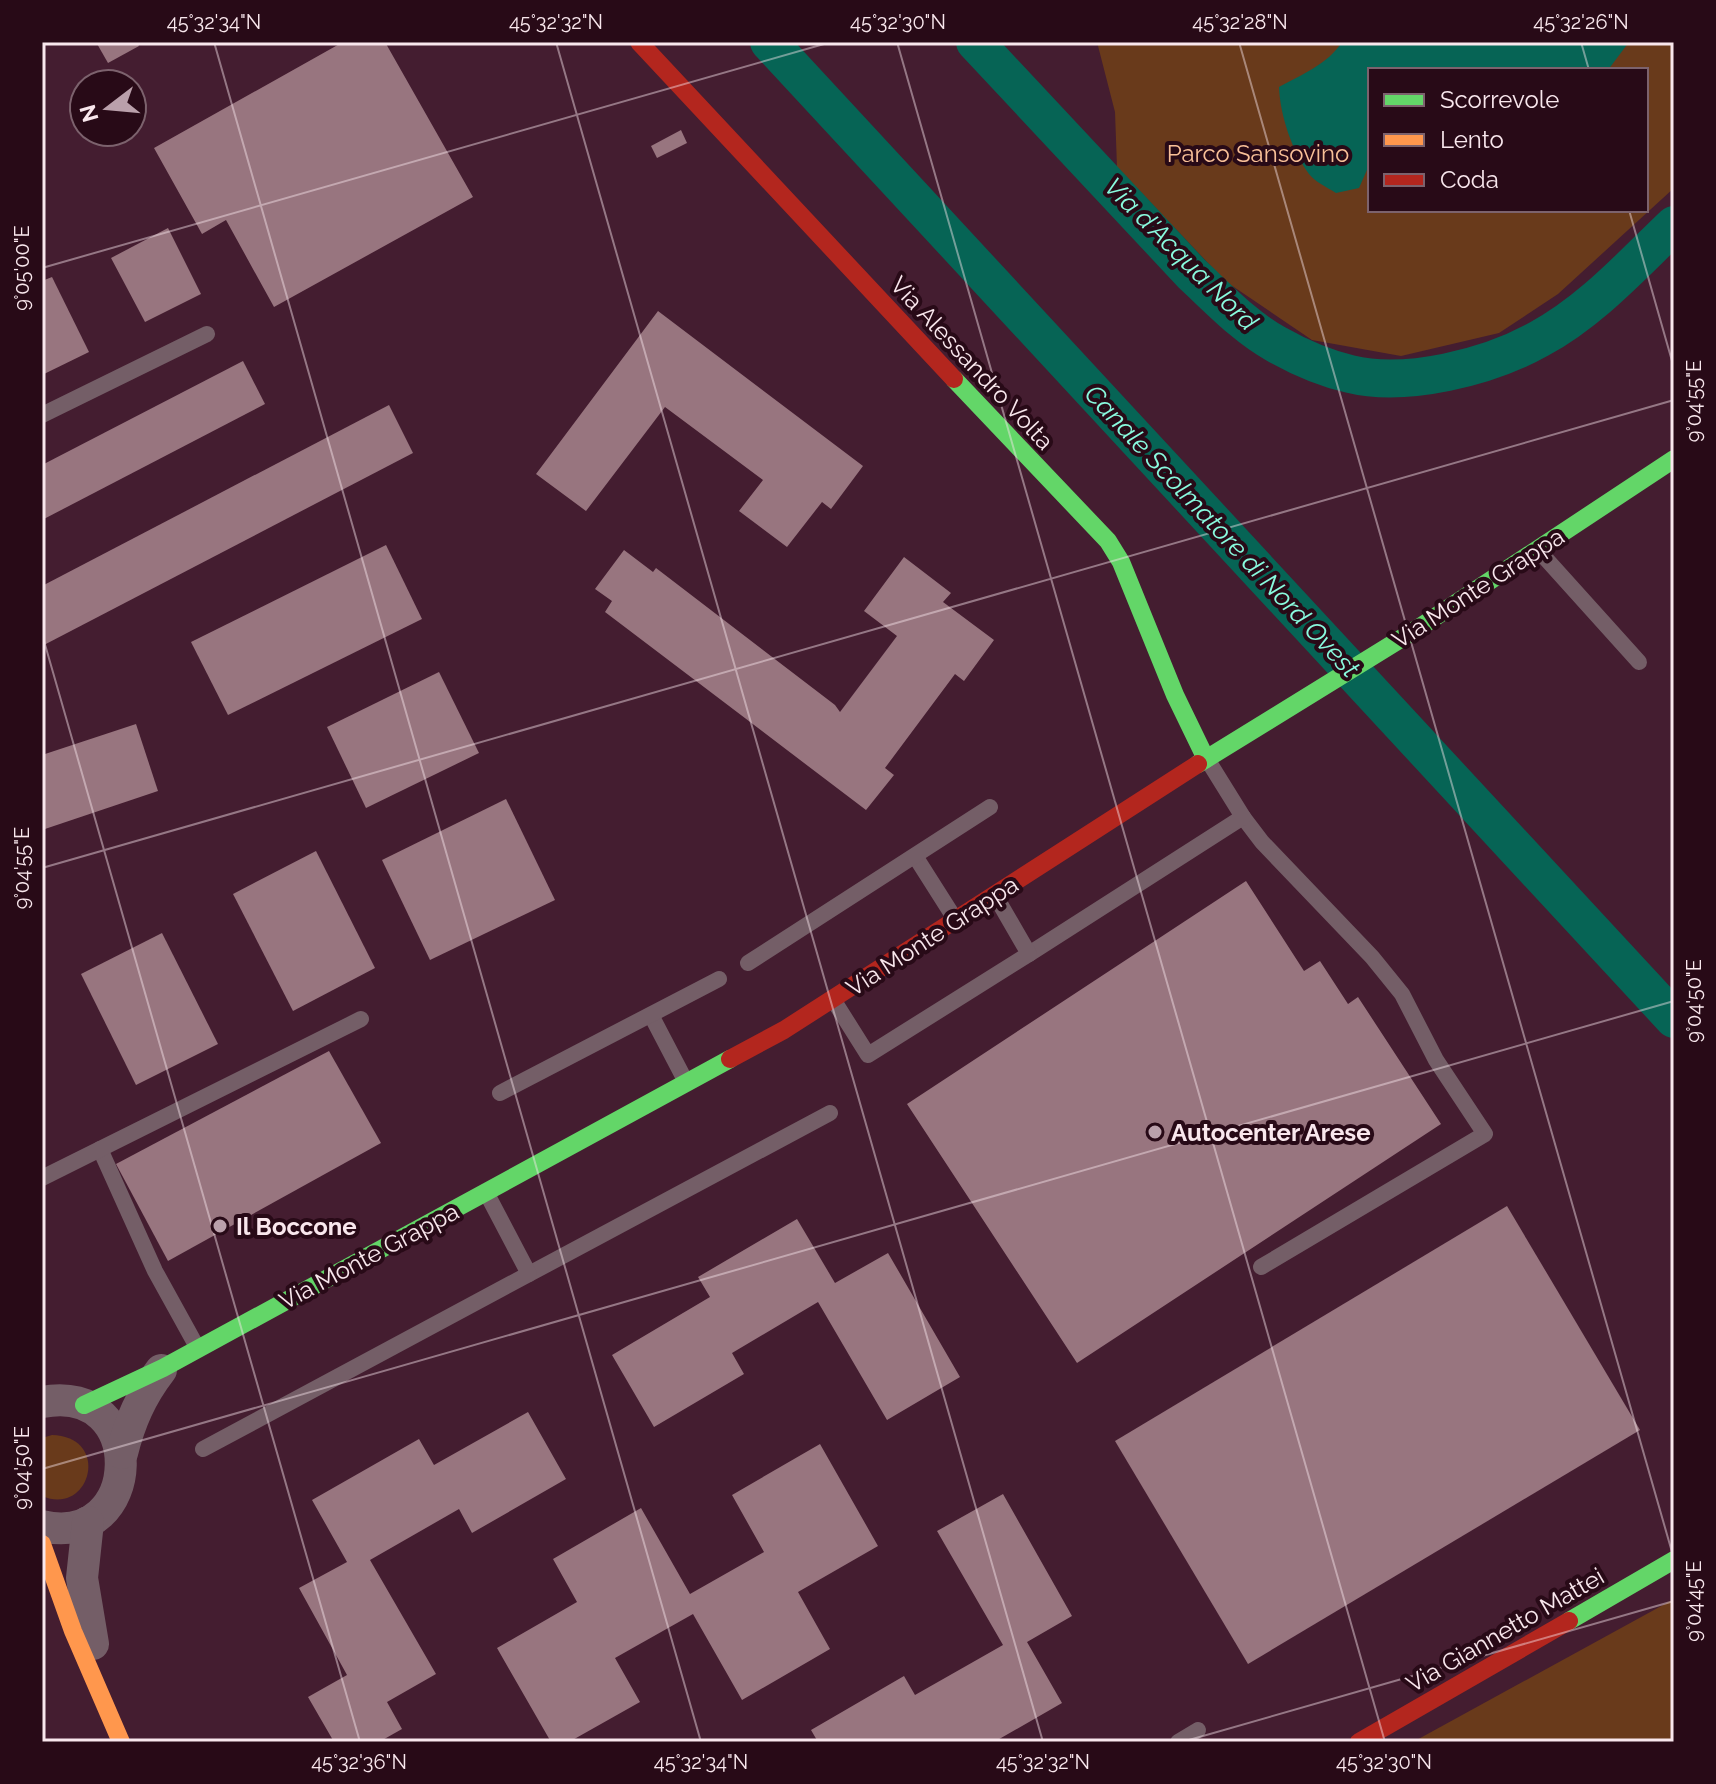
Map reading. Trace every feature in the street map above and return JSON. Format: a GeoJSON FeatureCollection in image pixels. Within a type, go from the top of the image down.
{"type":"FeatureCollection","features":[{"type":"Feature","properties":{"kind":"street","name":"Via Alessandro Volta"},"geometry":{"type":"LineString","coordinates":[[639,42],[1108,541],[1121,562],[1175,695],[1206,759]]}},
{"type":"Feature","properties":{"kind":"street","name":"Via Monte Grappa"},"geometry":{"type":"LineString","coordinates":[[84,1405],[163,1368],[687,1083],[833,1000],[1206,759],[1420,627],[1674,459]]}},
{"type":"Feature","properties":{"kind":"street","name":"Via Monte Grappa"},"geometry":{"type":"LineString","coordinates":[[88,1522],[105,1510],[116,1493],[130,1420],[144,1392],[163,1368]]}},
{"type":"Feature","properties":{"kind":"street"},"geometry":{"type":"LineString","coordinates":[[42,1402],[55,1400],[84,1405],[106,1421],[117,1436],[122,1453]]}},
{"type":"Feature","properties":{"kind":"street"},"geometry":{"type":"LineString","coordinates":[[42,1526],[71,1528],[88,1522],[82,1578],[106,1706]]}},
{"type":"Feature","properties":{"kind":"street"},"geometry":{"type":"LineString","coordinates":[[42,1544],[73,1631],[121,1742]]}},
{"type":"Feature","properties":{"kind":"street","name":"Via Giannetto Mattei"},"geometry":{"type":"LineString","coordinates":[[1369,1739],[1674,1560]]}},
{"type":"Feature","properties":{"kind":"lane"},"geometry":{"type":"LineString","coordinates":[[42,415],[207,334]]}},
{"type":"Feature","properties":{"kind":"lane"},"geometry":{"type":"LineString","coordinates":[[1538,549],[1639,662]]}},
{"type":"Feature","properties":{"kind":"lane"},"geometry":{"type":"LineString","coordinates":[[1206,759],[1243,817],[1278,859],[1372,957],[1402,994],[1436,1060],[1485,1134],[1261,1267]]}},
{"type":"Feature","properties":{"kind":"lane"},"geometry":{"type":"LineString","coordinates":[[748,963],[990,807]]}},
{"type":"Feature","properties":{"kind":"lane"},"geometry":{"type":"LineString","coordinates":[[833,1000],[868,1055],[1243,817]]}},
{"type":"Feature","properties":{"kind":"lane"},"geometry":{"type":"LineString","coordinates":[[915,856],[956,921]]}},
{"type":"Feature","properties":{"kind":"lane"},"geometry":{"type":"LineString","coordinates":[[995,896],[1029,954]]}},
{"type":"Feature","properties":{"kind":"lane"},"geometry":{"type":"LineString","coordinates":[[500,1093],[719,979]]}},
{"type":"Feature","properties":{"kind":"lane"},"geometry":{"type":"LineString","coordinates":[[651,1015],[687,1083]]}},
{"type":"Feature","properties":{"kind":"lane"},"geometry":{"type":"LineString","coordinates":[[42,1178],[361,1019]]}},
{"type":"Feature","properties":{"kind":"lane"},"geometry":{"type":"LineString","coordinates":[[203,1449],[830,1113]]}},
{"type":"Feature","properties":{"kind":"lane"},"geometry":{"type":"LineString","coordinates":[[100,1149],[155,1271],[198,1349]]}},
{"type":"Feature","properties":{"kind":"lane"},"geometry":{"type":"LineString","coordinates":[[486,1192],[529,1274]]}},
{"type":"Feature","properties":{"kind":"lane"},"geometry":{"type":"LineString","coordinates":[[1178,1742],[1198,1730]]}},
{"type":"Feature","properties":{"kind":"green space","name":"Parco Sansovino"},"geometry":{"type":"Polygon","coordinates":[[[1097,42],[1674,42],[1674,188],[1648,212],[1648,68],[1368,68],[1368,212],[1648,212],[1558,294],[1499,333],[1401,356],[1312,340],[1225,281],[1117,167],[1115,112],[1097,42]]]}},
{"type":"Feature","properties":{"kind":"green space"},"geometry":{"type":"Polygon","coordinates":[[[52,1435],[71,1439],[82,1448],[88,1461],[88,1474],[82,1486],[72,1496],[59,1499],[42,1496],[42,1438],[52,1435]]]}},
{"type":"Feature","properties":{"kind":"green space"},"geometry":{"type":"Polygon","coordinates":[[[1674,1599],[1674,1742],[1413,1742],[1674,1599]]]}},
{"type":"Feature","properties":{"kind":"shaded area"},"geometry":{"type":"Polygon","coordinates":[[[1342,42],[1629,42],[1610,68],[1368,68],[1368,168],[1359,188],[1336,193],[1312,177],[1297,155],[1284,121],[1279,87],[1322,63],[1342,42]]]}},
{"type":"Feature","properties":{"kind":"building"},"geometry":{"type":"Polygon","coordinates":[[[96,42],[137,42],[139,46],[108,63],[96,42]]]}},
{"type":"Feature","properties":{"kind":"building"},"geometry":{"type":"Polygon","coordinates":[[[343,42],[385,42],[473,197],[274,307],[226,220],[202,234],[154,148],[343,42]]]}},
{"type":"Feature","properties":{"kind":"building"},"geometry":{"type":"Polygon","coordinates":[[[681,130],[687,143],[657,158],[651,146],[681,130]]]}},
{"type":"Feature","properties":{"kind":"building"},"geometry":{"type":"Polygon","coordinates":[[[168,228],[201,294],[145,322],[111,258],[168,228]]]}},
{"type":"Feature","properties":{"kind":"building"},"geometry":{"type":"Polygon","coordinates":[[[52,277],[89,352],[42,375],[42,281],[52,277]]]}},
{"type":"Feature","properties":{"kind":"building"},"geometry":{"type":"Polygon","coordinates":[[[658,311],[863,466],[831,509],[822,502],[787,547],[739,511],[763,480],[665,407],[586,511],[536,474],[658,311]]]}},
{"type":"Feature","properties":{"kind":"building"},"geometry":{"type":"Polygon","coordinates":[[[243,361],[265,404],[42,520],[42,465],[243,361]]]}},
{"type":"Feature","properties":{"kind":"building"},"geometry":{"type":"Polygon","coordinates":[[[389,405],[413,453],[42,646],[42,586],[389,405]]]}},
{"type":"Feature","properties":{"kind":"building"},"geometry":{"type":"Polygon","coordinates":[[[386,545],[422,619],[228,715],[191,642],[386,545]]]}},
{"type":"Feature","properties":{"kind":"building"},"geometry":{"type":"Polygon","coordinates":[[[624,550],[653,572],[656,568],[835,705],[840,712],[897,636],[864,611],[904,557],[951,593],[943,602],[994,640],[964,681],[955,674],[885,768],[894,775],[866,810],[605,612],[612,601],[595,589],[624,550]]]}},
{"type":"Feature","properties":{"kind":"building"},"geometry":{"type":"Polygon","coordinates":[[[439,672],[479,753],[366,808],[327,727],[439,672]]]}},
{"type":"Feature","properties":{"kind":"building"},"geometry":{"type":"Polygon","coordinates":[[[136,724],[158,791],[42,830],[42,755],[136,724]]]}},
{"type":"Feature","properties":{"kind":"building"},"geometry":{"type":"Polygon","coordinates":[[[506,799],[555,900],[430,960],[382,860],[506,799]]]}},
{"type":"Feature","properties":{"kind":"building"},"geometry":{"type":"Polygon","coordinates":[[[316,851],[375,968],[293,1011],[233,894],[316,851]]]}},
{"type":"Feature","properties":{"kind":"building"},"geometry":{"type":"Polygon","coordinates":[[[1246,881],[1304,971],[1320,961],[1348,1004],[1358,997],[1441,1124],[1077,1363],[907,1104],[1246,881]]]}},
{"type":"Feature","properties":{"kind":"building"},"geometry":{"type":"Polygon","coordinates":[[[162,933],[218,1044],[136,1085],[81,974],[162,933]]]}},
{"type":"Feature","properties":{"kind":"building"},"geometry":{"type":"Polygon","coordinates":[[[329,1051],[381,1143],[168,1261],[116,1164],[329,1051]]]}},
{"type":"Feature","properties":{"kind":"building"},"geometry":{"type":"Polygon","coordinates":[[[1507,1206],[1640,1430],[1248,1664],[1115,1441],[1507,1206]]]}},
{"type":"Feature","properties":{"kind":"building"},"geometry":{"type":"Polygon","coordinates":[[[797,1219],[835,1283],[888,1253],[960,1377],[887,1420],[818,1302],[732,1353],[744,1374],[654,1427],[612,1355],[710,1297],[698,1277],[797,1219]]]}},
{"type":"Feature","properties":{"kind":"building"},"geometry":{"type":"Polygon","coordinates":[[[528,1412],[566,1479],[472,1533],[459,1509],[370,1560],[436,1674],[387,1702],[402,1729],[379,1742],[334,1742],[308,1697],[347,1675],[299,1588],[347,1562],[312,1500],[419,1439],[434,1465],[528,1412]]]}},
{"type":"Feature","properties":{"kind":"building"},"geometry":{"type":"Polygon","coordinates":[[[820,1444],[878,1546],[798,1592],[830,1649],[742,1700],[693,1614],[615,1658],[640,1702],[569,1742],[551,1742],[497,1648],[577,1602],[553,1559],[641,1508],[690,1594],[764,1552],[732,1495],[820,1444]]]}},
{"type":"Feature","properties":{"kind":"building"},"geometry":{"type":"Polygon","coordinates":[[[1003,1494],[1072,1616],[1027,1642],[1062,1703],[994,1742],[818,1742],[811,1730],[904,1676],[915,1695],[1003,1645],[937,1531],[1003,1494]]]}},
{"type":"Feature","properties":{"kind":"waterway","name":"Canale Scolmatore di Nord Ovest"},"geometry":{"type":"LineString","coordinates":[[769,42],[1674,1019]]}},
{"type":"Feature","properties":{"kind":"waterway","name":"Via d'Acqua Nord"},"geometry":{"type":"LineString","coordinates":[[975,42],[1192,274],[1232,312],[1276,344],[1340,372],[1372,378],[1421,376],[1472,366],[1519,349],[1576,315],[1674,225]]}},
{"type":"Feature","properties":{"kind":"traffic: fast"},"geometry":{"type":"LineString","coordinates":[[954,379],[1108,541],[1121,562],[1175,695],[1206,759]]}},
{"type":"Feature","properties":{"kind":"traffic: fast"},"geometry":{"type":"LineString","coordinates":[[1198,764],[1420,627],[1674,459]]}},
{"type":"Feature","properties":{"kind":"traffic: fast"},"geometry":{"type":"LineString","coordinates":[[84,1405],[163,1368],[730,1059]]}},
{"type":"Feature","properties":{"kind":"traffic: fast"},"geometry":{"type":"LineString","coordinates":[[1569,1621],[1674,1560]]}},
{"type":"Feature","properties":{"kind":"traffic: slow"},"geometry":{"type":"LineString","coordinates":[[42,1544],[73,1631],[121,1742]]}},
{"type":"Feature","properties":{"kind":"traffic: jam"},"geometry":{"type":"LineString","coordinates":[[639,42],[954,379]]}},
{"type":"Feature","properties":{"kind":"traffic: jam"},"geometry":{"type":"LineString","coordinates":[[730,1059],[784,1030],[1198,764]]}},
{"type":"Feature","properties":{"kind":"traffic: jam"},"geometry":{"type":"LineString","coordinates":[[1359,1742],[1569,1621]]}},
{"type":"Feature","properties":{"kind":"place","name":"Autocenter Arese"},"geometry":{"type":"Point","coordinates":[1155,1132]}},
{"type":"Feature","properties":{"kind":"place","name":"Il Boccone"},"geometry":{"type":"Point","coordinates":[220,1226]}}]}
